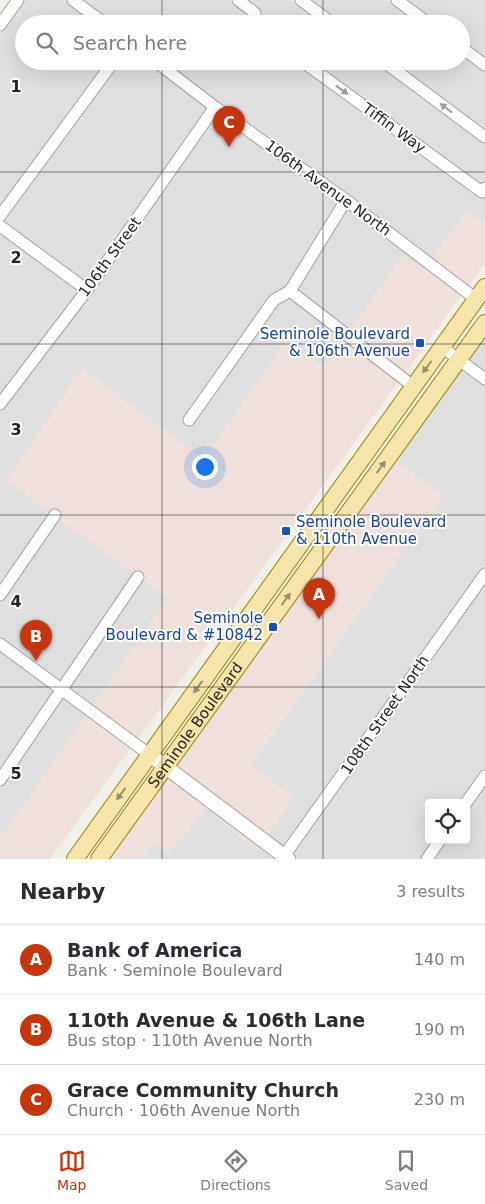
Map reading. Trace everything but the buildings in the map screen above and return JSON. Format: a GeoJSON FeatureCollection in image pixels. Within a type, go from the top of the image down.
{"type":"FeatureCollection","features":[{"type":"Feature","properties":{"kind":"main road","name":"Seminole Boulevard"},"geometry":{"type":"LineString","coordinates":[[77,858],[481,293]]}},
{"type":"Feature","properties":{"kind":"main road","name":"Seminole Boulevard"},"geometry":{"type":"LineString","coordinates":[[99,859],[485,323]]}},
{"type":"Feature","properties":{"kind":"street"},"geometry":{"type":"LineString","coordinates":[[0,25],[18,0]]}},
{"type":"Feature","properties":{"kind":"street"},"geometry":{"type":"LineString","coordinates":[[73,0],[93,15]]}},
{"type":"Feature","properties":{"kind":"street"},"geometry":{"type":"LineString","coordinates":[[238,0],[255,13],[255,15]]}},
{"type":"Feature","properties":{"kind":"street"},"geometry":{"type":"LineString","coordinates":[[301,0],[321,15]]}},
{"type":"Feature","properties":{"kind":"street"},"geometry":{"type":"LineString","coordinates":[[397,0],[417,15]]}},
{"type":"Feature","properties":{"kind":"street"},"geometry":{"type":"LineString","coordinates":[[470,54],[485,65]]}},
{"type":"Feature","properties":{"kind":"street"},"geometry":{"type":"LineString","coordinates":[[0,216],[107,70]]}},
{"type":"Feature","properties":{"kind":"street","name":"106th Avenue North"},"geometry":{"type":"LineString","coordinates":[[167,70],[216,108],[481,293]]}},
{"type":"Feature","properties":{"kind":"street","name":"Tiffin Way"},"geometry":{"type":"LineString","coordinates":[[314,70],[482,192],[485,188]]}},
{"type":"Feature","properties":{"kind":"street"},"geometry":{"type":"LineString","coordinates":[[395,70],[485,137]]}},
{"type":"Feature","properties":{"kind":"street","name":"106th Street"},"geometry":{"type":"LineString","coordinates":[[0,404],[87,290],[216,108]]}},
{"type":"Feature","properties":{"kind":"street"},"geometry":{"type":"LineString","coordinates":[[189,420],[274,300],[290,291],[346,200]]}},
{"type":"Feature","properties":{"kind":"street"},"geometry":{"type":"LineString","coordinates":[[0,226],[87,290]]}},
{"type":"Feature","properties":{"kind":"street"},"geometry":{"type":"LineString","coordinates":[[290,291],[413,386]]}},
{"type":"Feature","properties":{"kind":"street"},"geometry":{"type":"LineString","coordinates":[[442,348],[485,379]]}},
{"type":"Feature","properties":{"kind":"street"},"geometry":{"type":"LineString","coordinates":[[0,595],[55,515]]}},
{"type":"Feature","properties":{"kind":"street","name":"108th Street North"},"geometry":{"type":"LineString","coordinates":[[286,858],[485,574]]}},
{"type":"Feature","properties":{"kind":"street"},"geometry":{"type":"LineString","coordinates":[[0,780],[138,577]]}},
{"type":"Feature","properties":{"kind":"street"},"geometry":{"type":"LineString","coordinates":[[0,644],[286,858]]}},
{"type":"Feature","properties":{"kind":"street"},"geometry":{"type":"LineString","coordinates":[[469,799],[485,776]]}},
{"type":"Feature","properties":{"kind":"street"},"geometry":{"type":"LineString","coordinates":[[427,859],[437,844]]}},
{"type":"Feature","properties":{"kind":"shaded area"},"geometry":{"type":"Polygon","coordinates":[[[24,0],[64,0],[84,15],[15,15],[15,70],[101,70],[0,208],[0,34],[24,0]]]}},
{"type":"Feature","properties":{"kind":"shaded area"},"geometry":{"type":"Polygon","coordinates":[[[82,0],[229,0],[250,15],[102,15],[82,0]]]}},
{"type":"Feature","properties":{"kind":"shaded area"},"geometry":{"type":"Polygon","coordinates":[[[247,0],[292,0],[312,15],[260,15],[262,11],[260,8],[257,8],[247,0]]]}},
{"type":"Feature","properties":{"kind":"shaded area"},"geometry":{"type":"Polygon","coordinates":[[[310,0],[388,0],[408,15],[330,15],[310,0]]]}},
{"type":"Feature","properties":{"kind":"shaded area"},"geometry":{"type":"Polygon","coordinates":[[[406,0],[485,0],[485,58],[470,47],[470,15],[426,15],[406,0]]]}},
{"type":"Feature","properties":{"kind":"shaded area"},"geometry":{"type":"Polygon","coordinates":[[[470,60],[485,71],[485,130],[404,70],[470,70],[470,60]]]}},
{"type":"Feature","properties":{"kind":"shaded area"},"geometry":{"type":"Polygon","coordinates":[[[113,70],[158,70],[209,109],[86,283],[2,221],[113,70]]]}},
{"type":"Feature","properties":{"kind":"shaded area"},"geometry":{"type":"Polygon","coordinates":[[[176,70],[305,70],[479,196],[485,195],[485,223],[467,211],[432,258],[353,197],[219,103],[176,70]]]}},
{"type":"Feature","properties":{"kind":"shaded area"},"geometry":{"type":"Polygon","coordinates":[[[323,70],[386,70],[485,143],[485,180],[481,185],[323,70]]]}},
{"type":"Feature","properties":{"kind":"shaded area"},"geometry":{"type":"Polygon","coordinates":[[[216,114],[340,202],[286,287],[270,297],[182,421],[190,426],[277,304],[289,297],[344,339],[323,368],[286,342],[204,459],[82,369],[8,480],[51,513],[0,587],[0,412],[216,114]]]}},
{"type":"Feature","properties":{"kind":"shaded area"},"geometry":{"type":"Polygon","coordinates":[[[347,207],[426,267],[423,269],[403,256],[350,331],[296,289],[347,207]]]}},
{"type":"Feature","properties":{"kind":"shaded area"},"geometry":{"type":"Polygon","coordinates":[[[467,211],[485,223],[485,263],[468,286],[432,258],[467,211]]]}},
{"type":"Feature","properties":{"kind":"shaded area"},"geometry":{"type":"Polygon","coordinates":[[[0,233],[80,291],[0,396],[0,233]]]}},
{"type":"Feature","properties":{"kind":"shaded area"},"geometry":{"type":"Polygon","coordinates":[[[403,256],[423,269],[426,267],[462,294],[405,373],[350,331],[403,256]]]}},
{"type":"Feature","properties":{"kind":"shaded area"},"geometry":{"type":"Polygon","coordinates":[[[485,333],[485,373],[465,358],[485,333]]]}},
{"type":"Feature","properties":{"kind":"shaded area"},"geometry":{"type":"Polygon","coordinates":[[[344,339],[399,381],[138,739],[93,706],[169,598],[142,580],[145,575],[138,570],[135,574],[59,519],[62,513],[55,508],[51,513],[8,480],[81,369],[204,459],[286,342],[323,368],[344,339]]]}},
{"type":"Feature","properties":{"kind":"shaded area"},"geometry":{"type":"Polygon","coordinates":[[[459,367],[485,386],[485,566],[284,849],[267,836],[250,765],[443,496],[394,459],[459,367]]]}},
{"type":"Feature","properties":{"kind":"shaded area"},"geometry":{"type":"Polygon","coordinates":[[[394,459],[443,496],[250,764],[294,797],[267,836],[172,765],[394,459]]]}},
{"type":"Feature","properties":{"kind":"shaded area"},"geometry":{"type":"Polygon","coordinates":[[[59,519],[135,574],[61,682],[0,637],[0,603],[59,519]]]}},
{"type":"Feature","properties":{"kind":"shaded area"},"geometry":{"type":"Polygon","coordinates":[[[142,580],[169,598],[93,706],[69,688],[142,580]]]}},
{"type":"Feature","properties":{"kind":"shaded area"},"geometry":{"type":"Polygon","coordinates":[[[485,582],[485,768],[464,799],[425,799],[425,844],[431,844],[421,859],[297,859],[291,855],[485,582]]]}},
{"type":"Feature","properties":{"kind":"shaded area"},"geometry":{"type":"Polygon","coordinates":[[[0,651],[55,691],[0,772],[0,651]]]}},
{"type":"Feature","properties":{"kind":"shaded area"},"geometry":{"type":"Polygon","coordinates":[[[63,696],[87,715],[0,839],[0,788],[63,696]]]}},
{"type":"Feature","properties":{"kind":"shaded area"},"geometry":{"type":"Polygon","coordinates":[[[87,715],[131,748],[50,859],[0,859],[0,839],[87,715]]]}},
{"type":"Feature","properties":{"kind":"shaded area"},"geometry":{"type":"Polygon","coordinates":[[[166,774],[261,845],[256,851],[206,808],[169,853],[155,842],[142,859],[105,859],[166,774]]]}},
{"type":"Feature","properties":{"kind":"shaded area"},"geometry":{"type":"Polygon","coordinates":[[[485,785],[485,859],[433,859],[443,844],[470,844],[470,806],[485,785]]]}},
{"type":"Feature","properties":{"kind":"shaded area"},"geometry":{"type":"Polygon","coordinates":[[[206,808],[256,851],[261,845],[279,859],[142,859],[155,842],[169,853],[206,808]]]}},
{"type":"Feature","properties":{"kind":"place","name":"Grace Community Church"},"geometry":{"type":"Point","coordinates":[229,147]}},
{"type":"Feature","properties":{"kind":"place","name":"Seminole Boulevard & 106th Avenue"},"geometry":{"type":"Point","coordinates":[420,343]}},
{"type":"Feature","properties":{"kind":"place","name":"Seminole Boulevard & 110th Avenue"},"geometry":{"type":"Point","coordinates":[286,531]}},
{"type":"Feature","properties":{"kind":"place","name":"Bank of America"},"geometry":{"type":"Point","coordinates":[319,619]}},
{"type":"Feature","properties":{"kind":"place","name":"Seminole Boulevard & #10842"},"geometry":{"type":"Point","coordinates":[273,627]}},
{"type":"Feature","properties":{"kind":"place","name":"110th Avenue & 106th Lane"},"geometry":{"type":"Point","coordinates":[36,661]}}]}
